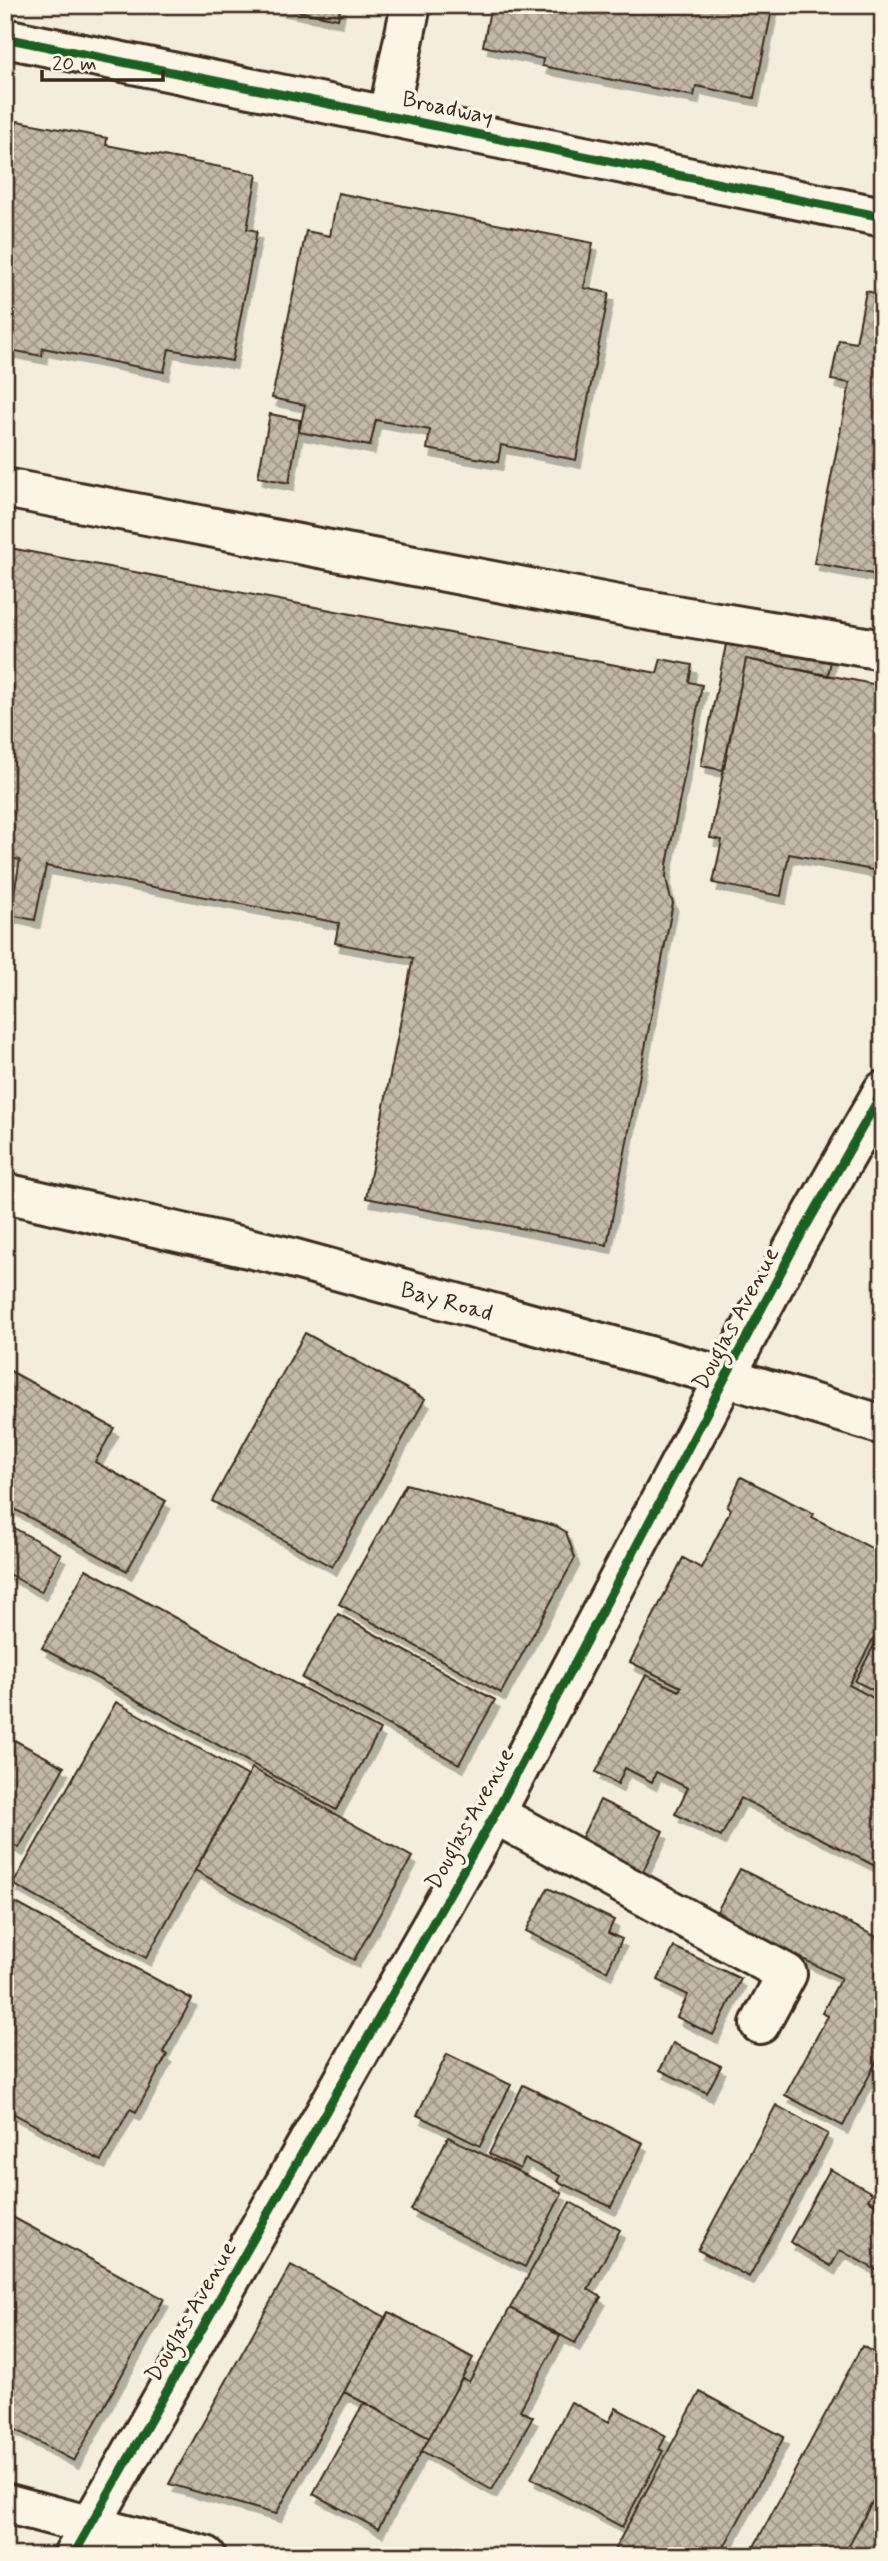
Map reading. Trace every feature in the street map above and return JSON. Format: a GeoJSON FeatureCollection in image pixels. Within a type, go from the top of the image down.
{"type":"FeatureCollection","features":[{"type":"Feature","properties":{"kind":"street"},"geometry":{"type":"LineString","coordinates":[[388,115],[411,5]]}},
{"type":"Feature","properties":{"kind":"street","name":"Broadway"},"geometry":{"type":"LineString","coordinates":[[5,38],[883,217]]}},
{"type":"Feature","properties":{"kind":"street"},"geometry":{"type":"LineString","coordinates":[[5,488],[634,608],[883,650]]}},
{"type":"Feature","properties":{"kind":"street","name":"Douglas Avenue"},"geometry":{"type":"LineString","coordinates":[[82,2540],[495,1814],[792,1251],[883,1091]]}},
{"type":"Feature","properties":{"kind":"street","name":"Bay Road"},"geometry":{"type":"LineString","coordinates":[[5,1193],[288,1257],[726,1377],[883,1424]]}},
{"type":"Feature","properties":{"kind":"street"},"geometry":{"type":"LineString","coordinates":[[495,1814],[787,1974],[760,2024]]}},
{"type":"Feature","properties":{"kind":"street"},"geometry":{"type":"LineString","coordinates":[[5,2503],[82,2540],[206,2556]]}},
{"type":"Feature","properties":{"kind":"building"},"geometry":{"type":"Polygon","coordinates":[[[266,5],[341,5],[338,19],[266,5]]]}},
{"type":"Feature","properties":{"kind":"building"},"geometry":{"type":"Polygon","coordinates":[[[491,5],[773,5],[754,98],[696,86],[694,96],[542,66],[543,59],[483,46],[491,5]]]}},
{"type":"Feature","properties":{"kind":"building"},"geometry":{"type":"Polygon","coordinates":[[[5,118],[14,119],[5,162],[5,118]]]}},
{"type":"Feature","properties":{"kind":"building"},"geometry":{"type":"Polygon","coordinates":[[[17,121],[107,138],[106,145],[257,174],[247,229],[257,231],[232,361],[169,349],[164,372],[43,348],[42,356],[5,349],[5,180],[17,121]]]}},
{"type":"Feature","properties":{"kind":"building"},"geometry":{"type":"Polygon","coordinates":[[[338,193],[593,243],[584,288],[609,293],[576,460],[501,445],[498,462],[427,449],[430,430],[376,420],[370,446],[299,432],[305,405],[272,398],[306,231],[330,236],[338,193]]]}},
{"type":"Feature","properties":{"kind":"building"},"geometry":{"type":"Polygon","coordinates":[[[866,291],[883,295],[883,576],[814,563],[850,383],[831,380],[839,340],[856,343],[866,291]]]}},
{"type":"Feature","properties":{"kind":"building"},"geometry":{"type":"Polygon","coordinates":[[[270,414],[300,420],[289,483],[258,477],[270,414]]]}},
{"type":"Feature","properties":{"kind":"building"},"geometry":{"type":"Polygon","coordinates":[[[5,547],[657,673],[661,659],[692,665],[689,682],[702,685],[667,865],[666,878],[673,903],[607,1245],[366,1198],[413,958],[335,943],[339,923],[46,866],[35,920],[10,915],[20,860],[5,857],[5,547]]]}},
{"type":"Feature","properties":{"kind":"building"},"geometry":{"type":"Polygon","coordinates":[[[729,630],[833,651],[828,676],[746,659],[723,770],[701,766],[729,630]]]}},
{"type":"Feature","properties":{"kind":"building"},"geometry":{"type":"Polygon","coordinates":[[[746,659],[883,686],[883,872],[789,854],[781,896],[713,883],[722,840],[710,838],[746,659]]]}},
{"type":"Feature","properties":{"kind":"building"},"geometry":{"type":"Polygon","coordinates":[[[305,1333],[425,1399],[332,1567],[212,1501],[305,1333]]]}},
{"type":"Feature","properties":{"kind":"building"},"geometry":{"type":"Polygon","coordinates":[[[5,1368],[114,1428],[95,1462],[166,1501],[127,1571],[5,1504],[5,1368]]]}},
{"type":"Feature","properties":{"kind":"building"},"geometry":{"type":"Polygon","coordinates":[[[741,1477],[814,1514],[812,1517],[883,1554],[883,1620],[849,1685],[883,1703],[883,1870],[741,1798],[721,1837],[675,1814],[688,1788],[656,1772],[652,1782],[625,1768],[618,1784],[596,1772],[646,1675],[679,1691],[681,1687],[630,1662],[683,1558],[701,1568],[731,1509],[727,1507],[741,1477]]]}},
{"type":"Feature","properties":{"kind":"building"},"geometry":{"type":"Polygon","coordinates":[[[406,1484],[556,1526],[566,1532],[575,1558],[501,1693],[339,1604],[406,1484]]]}},
{"type":"Feature","properties":{"kind":"building"},"geometry":{"type":"Polygon","coordinates":[[[5,1523],[61,1554],[41,1592],[5,1572],[5,1523]]]}},
{"type":"Feature","properties":{"kind":"building"},"geometry":{"type":"Polygon","coordinates":[[[86,1569],[380,1730],[336,1810],[42,1648],[86,1569]]]}},
{"type":"Feature","properties":{"kind":"building"},"geometry":{"type":"Polygon","coordinates":[[[338,1614],[495,1700],[459,1764],[302,1678],[338,1614]]]}},
{"type":"Feature","properties":{"kind":"building"},"geometry":{"type":"Polygon","coordinates":[[[883,1632],[883,1695],[855,1681],[883,1632]]]}},
{"type":"Feature","properties":{"kind":"building"},"geometry":{"type":"Polygon","coordinates":[[[116,1702],[248,1776],[146,1958],[13,1884],[116,1702]]]}},
{"type":"Feature","properties":{"kind":"building"},"geometry":{"type":"Polygon","coordinates":[[[5,1735],[64,1767],[19,1848],[5,1841],[5,1735]]]}},
{"type":"Feature","properties":{"kind":"building"},"geometry":{"type":"Polygon","coordinates":[[[252,1768],[412,1857],[354,1960],[195,1870],[252,1768]]]}},
{"type":"Feature","properties":{"kind":"building"},"geometry":{"type":"Polygon","coordinates":[[[600,1800],[663,1831],[641,1875],[578,1845],[600,1800]]]}},
{"type":"Feature","properties":{"kind":"building"},"geometry":{"type":"Polygon","coordinates":[[[740,1869],[883,1940],[883,2049],[843,2126],[785,2095],[828,2016],[822,2013],[841,1978],[715,1915],[740,1869]]]}},
{"type":"Feature","properties":{"kind":"building"},"geometry":{"type":"Polygon","coordinates":[[[548,1888],[614,1920],[608,1933],[622,1939],[607,1971],[526,1931],[548,1888]]]}},
{"type":"Feature","properties":{"kind":"building"},"geometry":{"type":"Polygon","coordinates":[[[5,1897],[192,1999],[163,2052],[167,2055],[136,2112],[130,2109],[101,2161],[5,2109],[5,1897]]]}},
{"type":"Feature","properties":{"kind":"building"},"geometry":{"type":"Polygon","coordinates":[[[674,1947],[741,1979],[713,2035],[677,2017],[688,1995],[658,1980],[674,1947]]]}},
{"type":"Feature","properties":{"kind":"building"},"geometry":{"type":"Polygon","coordinates":[[[673,2043],[721,2066],[707,2093],[660,2070],[673,2043]]]}},
{"type":"Feature","properties":{"kind":"building"},"geometry":{"type":"Polygon","coordinates":[[[447,2054],[511,2085],[480,2146],[417,2115],[447,2054]]]}},
{"type":"Feature","properties":{"kind":"building"},"geometry":{"type":"Polygon","coordinates":[[[523,2085],[643,2143],[611,2207],[557,2181],[560,2176],[525,2159],[520,2169],[489,2154],[523,2085]]]}},
{"type":"Feature","properties":{"kind":"building"},"geometry":{"type":"Polygon","coordinates":[[[776,2105],[828,2134],[749,2277],[698,2250],[776,2105]]]}},
{"type":"Feature","properties":{"kind":"building"},"geometry":{"type":"Polygon","coordinates":[[[448,2137],[562,2193],[525,2267],[411,2210],[448,2137]]]}},
{"type":"Feature","properties":{"kind":"building"},"geometry":{"type":"Polygon","coordinates":[[[830,2169],[872,2193],[868,2200],[883,2208],[883,2258],[876,2270],[840,2250],[831,2266],[790,2242],[830,2169]]]}},
{"type":"Feature","properties":{"kind":"building"},"geometry":{"type":"Polygon","coordinates":[[[570,2202],[620,2230],[588,2289],[601,2297],[575,2343],[510,2308],[570,2202]]]}},
{"type":"Feature","properties":{"kind":"building"},"geometry":{"type":"Polygon","coordinates":[[[5,2213],[164,2299],[74,2461],[5,2424],[5,2213]]]}},
{"type":"Feature","properties":{"kind":"building"},"geometry":{"type":"Polygon","coordinates":[[[291,2265],[385,2317],[344,2392],[276,2514],[169,2484],[291,2265]]]}},
{"type":"Feature","properties":{"kind":"building"},"geometry":{"type":"Polygon","coordinates":[[[510,2308],[560,2336],[520,2410],[533,2417],[492,2490],[422,2451],[462,2378],[469,2382],[510,2308]]]}},
{"type":"Feature","properties":{"kind":"building"},"geometry":{"type":"Polygon","coordinates":[[[389,2312],[473,2358],[429,2438],[344,2392],[389,2312]]]}},
{"type":"Feature","properties":{"kind":"building"},"geometry":{"type":"Polygon","coordinates":[[[862,2346],[883,2357],[883,2482],[843,2556],[749,2556],[862,2346]]]}},
{"type":"Feature","properties":{"kind":"building"},"geometry":{"type":"Polygon","coordinates":[[[700,2392],[784,2437],[719,2556],[611,2556],[700,2392]]]}},
{"type":"Feature","properties":{"kind":"building"},"geometry":{"type":"Polygon","coordinates":[[[364,2402],[429,2438],[378,2529],[313,2494],[364,2402]]]}},
{"type":"Feature","properties":{"kind":"building"},"geometry":{"type":"Polygon","coordinates":[[[571,2402],[609,2422],[616,2408],[666,2436],[659,2449],[663,2451],[622,2527],[531,2478],[571,2402]]]}},
{"type":"Feature","properties":{"kind":"building"},"geometry":{"type":"Polygon","coordinates":[[[883,2482],[883,2556],[843,2556],[883,2482]]]}},
{"type":"Feature","properties":{"kind":"cycle path"},"geometry":{"type":"LineString","coordinates":[[5,38],[883,217]]}},
{"type":"Feature","properties":{"kind":"cycle path"},"geometry":{"type":"LineString","coordinates":[[73,2556],[495,1814],[792,1251],[883,1091]]}}]}
